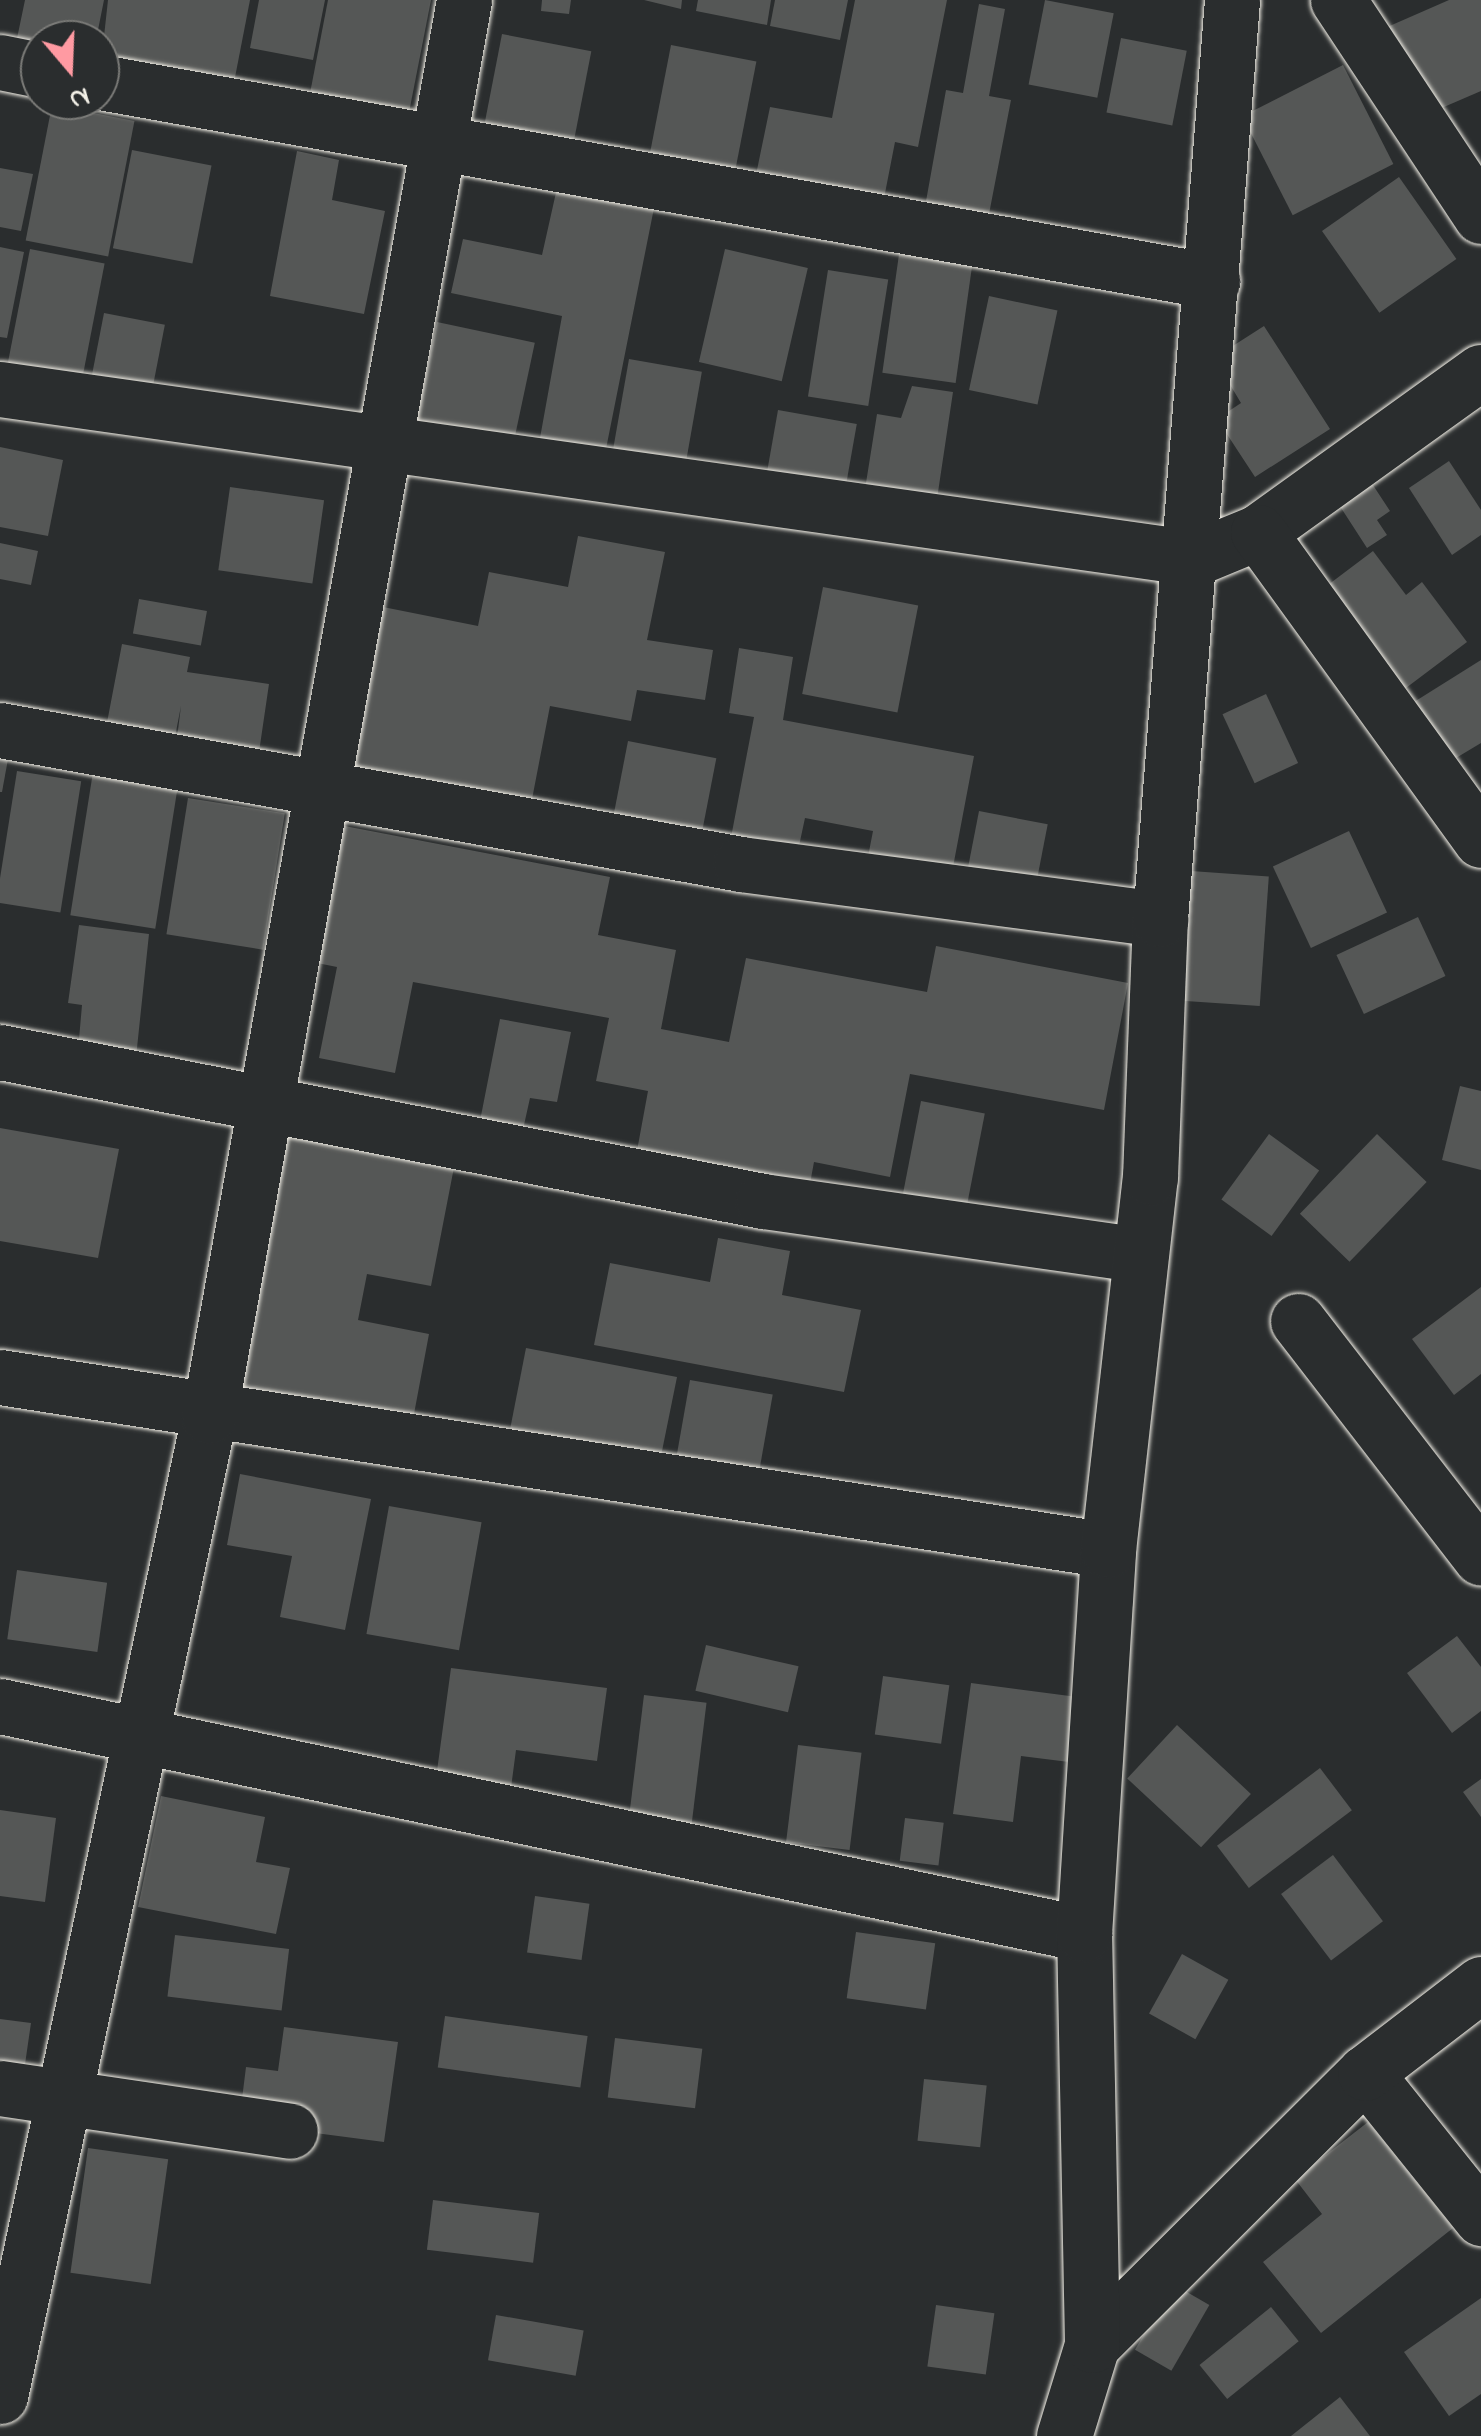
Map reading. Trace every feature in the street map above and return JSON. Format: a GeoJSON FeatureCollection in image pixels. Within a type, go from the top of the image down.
{"type":"FeatureCollection","features":[{"type":"Feature","properties":{"kind":"street"},"geometry":{"type":"LineString","coordinates":[[0,2390],[67,2102],[138,1732],[208,1416],[268,1101],[319,792],[387,451],[464,0]]}},
{"type":"Feature","properties":{"kind":"street"},"geometry":{"type":"LineString","coordinates":[[1067,2433],[1092,2344],[1084,1934],[1108,1550],[1138,1254],[1150,1177],[1160,919],[1195,558],[1232,0]]}},
{"type":"Feature","properties":{"kind":"street"},"geometry":{"type":"LineString","coordinates":[[1338,0],[1481,216]]}},
{"type":"Feature","properties":{"kind":"street"},"geometry":{"type":"LineString","coordinates":[[120,86],[441,150],[1212,281]]}},
{"type":"Feature","properties":{"kind":"street"},"geometry":{"type":"LineString","coordinates":[[0,389],[387,451],[1195,558],[1258,532],[1481,372]]}},
{"type":"Feature","properties":{"kind":"street"},"geometry":{"type":"LineString","coordinates":[[1258,532],[1481,840]]}},
{"type":"Feature","properties":{"kind":"street"},"geometry":{"type":"LineString","coordinates":[[0,730],[319,792],[741,864],[1160,919]]}},
{"type":"Feature","properties":{"kind":"street"},"geometry":{"type":"LineString","coordinates":[[0,1052],[268,1101],[763,1201],[1138,1254]]}},
{"type":"Feature","properties":{"kind":"street"},"geometry":{"type":"LineString","coordinates":[[1298,1321],[1481,1558]]}},
{"type":"Feature","properties":{"kind":"street"},"geometry":{"type":"LineString","coordinates":[[0,1377],[208,1416],[1108,1550]]}},
{"type":"Feature","properties":{"kind":"street"},"geometry":{"type":"LineString","coordinates":[[0,1706],[1084,1934]]}},
{"type":"Feature","properties":{"kind":"street"},"geometry":{"type":"LineString","coordinates":[[1092,2344],[1365,2073],[1481,1984]]}},
{"type":"Feature","properties":{"kind":"street"},"geometry":{"type":"LineString","coordinates":[[1365,2073],[1481,2218]]}},
{"type":"Feature","properties":{"kind":"street"},"geometry":{"type":"LineString","coordinates":[[0,2088],[67,2102],[290,2131]]}},
{"type":"Feature","properties":{"kind":"building"},"geometry":{"type":"Polygon","coordinates":[[[25,0],[104,0],[100,20],[21,20],[25,0]]]}},
{"type":"Feature","properties":{"kind":"building"},"geometry":{"type":"Polygon","coordinates":[[[108,0],[250,0],[231,98],[120,77],[120,20],[106,20],[108,0]]]}},
{"type":"Feature","properties":{"kind":"building"},"geometry":{"type":"Polygon","coordinates":[[[259,0],[325,0],[313,60],[250,48],[259,0]]]}},
{"type":"Feature","properties":{"kind":"building"},"geometry":{"type":"Polygon","coordinates":[[[328,0],[431,0],[405,133],[306,114],[328,0]]]}},
{"type":"Feature","properties":{"kind":"building"},"geometry":{"type":"Polygon","coordinates":[[[542,0],[571,0],[569,14],[541,11],[542,0]]]}},
{"type":"Feature","properties":{"kind":"building"},"geometry":{"type":"Polygon","coordinates":[[[644,0],[682,0],[681,9],[644,0]]]}},
{"type":"Feature","properties":{"kind":"building"},"geometry":{"type":"Polygon","coordinates":[[[698,0],[771,0],[767,25],[696,11],[698,0]]]}},
{"type":"Feature","properties":{"kind":"building"},"geometry":{"type":"Polygon","coordinates":[[[775,0],[848,0],[840,40],[770,26],[775,0]]]}},
{"type":"Feature","properties":{"kind":"building"},"geometry":{"type":"Polygon","coordinates":[[[855,0],[947,0],[918,147],[895,142],[879,224],[751,199],[770,107],[832,118],[855,0]]]}},
{"type":"Feature","properties":{"kind":"building"},"geometry":{"type":"Polygon","coordinates":[[[1045,0],[1114,13],[1097,98],[1029,84],[1045,0]]]}},
{"type":"Feature","properties":{"kind":"building"},"geometry":{"type":"Polygon","coordinates":[[[1449,0],[1481,0],[1481,91],[1423,116],[1385,28],[1449,0]]]}},
{"type":"Feature","properties":{"kind":"building"},"geometry":{"type":"Polygon","coordinates":[[[979,4],[1005,9],[989,96],[1011,100],[984,240],[921,229],[946,90],[963,93],[979,4]]]}},
{"type":"Feature","properties":{"kind":"building"},"geometry":{"type":"Polygon","coordinates":[[[502,34],[591,51],[570,162],[480,145],[502,34]]]}},
{"type":"Feature","properties":{"kind":"building"},"geometry":{"type":"Polygon","coordinates":[[[1121,38],[1187,51],[1172,125],[1106,113],[1121,38]]]}},
{"type":"Feature","properties":{"kind":"building"},"geometry":{"type":"Polygon","coordinates":[[[671,45],[756,62],[730,196],[645,179],[671,45]]]}},
{"type":"Feature","properties":{"kind":"building"},"geometry":{"type":"Polygon","coordinates":[[[1343,65],[1393,164],[1293,215],[1242,116],[1343,65]]]}},
{"type":"Feature","properties":{"kind":"building"},"geometry":{"type":"Polygon","coordinates":[[[49,120],[134,121],[108,256],[26,240],[49,120]]]}},
{"type":"Feature","properties":{"kind":"building"},"geometry":{"type":"Polygon","coordinates":[[[132,150],[212,165],[192,264],[113,248],[132,150]]]}},
{"type":"Feature","properties":{"kind":"building"},"geometry":{"type":"Polygon","coordinates":[[[297,151],[339,160],[332,200],[385,211],[364,314],[270,296],[297,151]]]}},
{"type":"Feature","properties":{"kind":"building"},"geometry":{"type":"Polygon","coordinates":[[[0,168],[33,174],[21,231],[0,227],[0,168]]]}},
{"type":"Feature","properties":{"kind":"building"},"geometry":{"type":"Polygon","coordinates":[[[1399,177],[1456,259],[1379,313],[1322,231],[1399,177]]]}},
{"type":"Feature","properties":{"kind":"building"},"geometry":{"type":"Polygon","coordinates":[[[557,188],[654,208],[606,449],[540,438],[562,316],[451,293],[463,239],[542,255],[557,188]]]}},
{"type":"Feature","properties":{"kind":"building"},"geometry":{"type":"Polygon","coordinates":[[[901,240],[974,250],[956,383],[882,373],[901,240]]]}},
{"type":"Feature","properties":{"kind":"building"},"geometry":{"type":"Polygon","coordinates":[[[0,247],[24,252],[7,338],[0,337],[0,247]]]}},
{"type":"Feature","properties":{"kind":"building"},"geometry":{"type":"Polygon","coordinates":[[[30,249],[105,264],[78,400],[3,385],[30,249]]]}},
{"type":"Feature","properties":{"kind":"building"},"geometry":{"type":"Polygon","coordinates":[[[725,249],[808,268],[782,381],[699,362],[725,249]]]}},
{"type":"Feature","properties":{"kind":"building"},"geometry":{"type":"Polygon","coordinates":[[[828,270],[888,280],[868,406],[808,396],[828,270]]]}},
{"type":"Feature","properties":{"kind":"building"},"geometry":{"type":"Polygon","coordinates":[[[989,296],[1057,311],[1038,404],[969,390],[989,296]]]}},
{"type":"Feature","properties":{"kind":"building"},"geometry":{"type":"Polygon","coordinates":[[[104,313],[165,325],[151,396],[90,385],[104,313]]]}},
{"type":"Feature","properties":{"kind":"building"},"geometry":{"type":"Polygon","coordinates":[[[437,322],[535,343],[513,444],[416,423],[437,322]]]}},
{"type":"Feature","properties":{"kind":"building"},"geometry":{"type":"Polygon","coordinates":[[[1264,326],[1330,429],[1255,477],[1217,419],[1241,403],[1214,358],[1264,326]]]}},
{"type":"Feature","properties":{"kind":"building"},"geometry":{"type":"Polygon","coordinates":[[[629,359],[702,372],[684,473],[611,460],[629,359]]]}},
{"type":"Feature","properties":{"kind":"building"},"geometry":{"type":"Polygon","coordinates":[[[912,386],[953,392],[934,519],[862,508],[877,414],[901,418],[912,386]]]}},
{"type":"Feature","properties":{"kind":"building"},"geometry":{"type":"Polygon","coordinates":[[[778,410],[857,424],[844,498],[765,484],[778,410]]]}},
{"type":"Feature","properties":{"kind":"building"},"geometry":{"type":"Polygon","coordinates":[[[0,447],[63,460],[48,536],[0,527],[0,447]]]}},
{"type":"Feature","properties":{"kind":"building"},"geometry":{"type":"Polygon","coordinates":[[[1449,461],[1481,510],[1481,535],[1452,555],[1409,488],[1449,461]]]}},
{"type":"Feature","properties":{"kind":"building"},"geometry":{"type":"Polygon","coordinates":[[[1367,476],[1390,511],[1377,520],[1387,535],[1367,548],[1334,497],[1367,476]]]}},
{"type":"Feature","properties":{"kind":"building"},"geometry":{"type":"Polygon","coordinates":[[[230,487],[324,500],[312,583],[218,570],[230,487]]]}},
{"type":"Feature","properties":{"kind":"building"},"geometry":{"type":"Polygon","coordinates":[[[578,536],[665,552],[647,640],[713,650],[705,700],[637,690],[631,721],[550,706],[528,820],[348,786],[383,607],[478,626],[489,572],[568,587],[578,536]]]}},
{"type":"Feature","properties":{"kind":"building"},"geometry":{"type":"Polygon","coordinates":[[[0,543],[38,551],[31,585],[0,579],[0,543]]]}},
{"type":"Feature","properties":{"kind":"building"},"geometry":{"type":"Polygon","coordinates":[[[1373,551],[1406,595],[1422,582],[1467,642],[1390,700],[1312,597],[1373,551]]]}},
{"type":"Feature","properties":{"kind":"building"},"geometry":{"type":"Polygon","coordinates":[[[823,587],[918,606],[897,713],[802,694],[823,587]]]}},
{"type":"Feature","properties":{"kind":"building"},"geometry":{"type":"Polygon","coordinates":[[[139,599],[207,611],[201,645],[133,633],[139,599]]]}},
{"type":"Feature","properties":{"kind":"building"},"geometry":{"type":"Polygon","coordinates":[[[122,644],[190,657],[187,672],[269,684],[258,759],[176,746],[181,706],[173,747],[105,733],[122,644]]]}},
{"type":"Feature","properties":{"kind":"building"},"geometry":{"type":"Polygon","coordinates":[[[739,648],[793,657],[783,720],[974,756],[950,883],[866,867],[873,831],[805,818],[796,860],[729,848],[754,717],[729,713],[739,648]]]}},
{"type":"Feature","properties":{"kind":"building"},"geometry":{"type":"Polygon","coordinates":[[[1481,660],[1481,743],[1451,761],[1414,702],[1481,660]]]}},
{"type":"Feature","properties":{"kind":"building"},"geometry":{"type":"Polygon","coordinates":[[[1266,694],[1298,763],[1255,783],[1222,714],[1266,694]]]}},
{"type":"Feature","properties":{"kind":"building"},"geometry":{"type":"Polygon","coordinates":[[[628,741],[716,758],[698,850],[610,833],[628,741]]]}},
{"type":"Feature","properties":{"kind":"building"},"geometry":{"type":"Polygon","coordinates":[[[0,757],[8,759],[2,792],[0,792],[0,757]]]}},
{"type":"Feature","properties":{"kind":"building"},"geometry":{"type":"Polygon","coordinates":[[[17,771],[81,781],[60,913],[0,903],[0,878],[17,771]]]}},
{"type":"Feature","properties":{"kind":"building"},"geometry":{"type":"Polygon","coordinates":[[[93,772],[178,785],[155,929],[70,915],[93,772]]]}},
{"type":"Feature","properties":{"kind":"building"},"geometry":{"type":"Polygon","coordinates":[[[188,798],[285,813],[263,950],[166,934],[188,798]]]}},
{"type":"Feature","properties":{"kind":"building"},"geometry":{"type":"Polygon","coordinates":[[[979,811],[1048,824],[1034,897],[965,884],[979,811]]]}},
{"type":"Feature","properties":{"kind":"building"},"geometry":{"type":"Polygon","coordinates":[[[334,824],[610,877],[598,935],[676,950],[661,1029],[729,1042],[746,958],[927,992],[936,946],[1128,983],[1104,1110],[910,1074],[890,1177],[814,1162],[807,1200],[634,1167],[648,1091],[596,1081],[609,1018],[413,982],[395,1073],[319,1058],[337,967],[307,961],[334,824]]]}},
{"type":"Feature","properties":{"kind":"building"},"geometry":{"type":"Polygon","coordinates":[[[1349,831],[1387,913],[1311,948],[1273,866],[1349,831]]]}},
{"type":"Feature","properties":{"kind":"building"},"geometry":{"type":"Polygon","coordinates":[[[1191,871],[1269,876],[1260,1006],[1182,1001],[1191,871]]]}},
{"type":"Feature","properties":{"kind":"building"},"geometry":{"type":"Polygon","coordinates":[[[1418,917],[1445,976],[1364,1014],[1336,955],[1418,917]]]}},
{"type":"Feature","properties":{"kind":"building"},"geometry":{"type":"Polygon","coordinates":[[[79,925],[149,934],[135,1067],[77,1062],[82,1005],[68,1003],[79,925]]]}},
{"type":"Feature","properties":{"kind":"building"},"geometry":{"type":"Polygon","coordinates":[[[500,1019],[571,1032],[557,1102],[530,1098],[522,1134],[479,1126],[500,1019]]]}},
{"type":"Feature","properties":{"kind":"building"},"geometry":{"type":"Polygon","coordinates":[[[1460,1086],[1481,1091],[1481,1170],[1442,1160],[1460,1086]]]}},
{"type":"Feature","properties":{"kind":"building"},"geometry":{"type":"Polygon","coordinates":[[[921,1101],[985,1113],[965,1217],[901,1205],[921,1101]]]}},
{"type":"Feature","properties":{"kind":"building"},"geometry":{"type":"Polygon","coordinates":[[[289,1127],[456,1157],[431,1286],[367,1274],[358,1320],[429,1334],[411,1430],[236,1398],[289,1127]]]}},
{"type":"Feature","properties":{"kind":"building"},"geometry":{"type":"Polygon","coordinates":[[[0,1128],[119,1149],[98,1258],[0,1241],[0,1128]]]}},
{"type":"Feature","properties":{"kind":"building"},"geometry":{"type":"Polygon","coordinates":[[[1269,1134],[1319,1170],[1272,1236],[1221,1200],[1269,1134]]]}},
{"type":"Feature","properties":{"kind":"building"},"geometry":{"type":"Polygon","coordinates":[[[1377,1134],[1427,1182],[1350,1262],[1300,1214],[1377,1134]]]}},
{"type":"Feature","properties":{"kind":"building"},"geometry":{"type":"Polygon","coordinates":[[[718,1238],[790,1251],[782,1295],[861,1310],[844,1392],[594,1345],[610,1263],[710,1282],[718,1238]]]}},
{"type":"Feature","properties":{"kind":"building"},"geometry":{"type":"Polygon","coordinates":[[[1481,1287],[1481,1374],[1454,1395],[1412,1339],[1481,1287]]]}},
{"type":"Feature","properties":{"kind":"building"},"geometry":{"type":"Polygon","coordinates":[[[526,1348],[677,1377],[661,1456],[506,1450],[526,1348]]]}},
{"type":"Feature","properties":{"kind":"building"},"geometry":{"type":"Polygon","coordinates":[[[690,1380],[773,1395],[758,1480],[675,1466],[690,1380]]]}},
{"type":"Feature","properties":{"kind":"building"},"geometry":{"type":"Polygon","coordinates":[[[240,1474],[371,1499],[345,1630],[280,1617],[292,1556],[227,1545],[240,1474]]]}},
{"type":"Feature","properties":{"kind":"building"},"geometry":{"type":"Polygon","coordinates":[[[389,1506],[482,1522],[459,1650],[366,1634],[389,1506]]]}},
{"type":"Feature","properties":{"kind":"building"},"geometry":{"type":"Polygon","coordinates":[[[17,1570],[107,1583],[97,1652],[7,1639],[17,1570]]]}},
{"type":"Feature","properties":{"kind":"building"},"geometry":{"type":"Polygon","coordinates":[[[1457,1636],[1481,1667],[1481,1711],[1452,1733],[1407,1673],[1457,1636]]]}},
{"type":"Feature","properties":{"kind":"building"},"geometry":{"type":"Polygon","coordinates":[[[706,1645],[799,1666],[788,1712],[695,1691],[706,1645]]]}},
{"type":"Feature","properties":{"kind":"building"},"geometry":{"type":"Polygon","coordinates":[[[451,1668],[607,1688],[597,1761],[516,1750],[509,1803],[434,1793],[451,1668]]]}},
{"type":"Feature","properties":{"kind":"building"},"geometry":{"type":"Polygon","coordinates":[[[883,1676],[949,1685],[941,1744],[875,1734],[883,1676]]]}},
{"type":"Feature","properties":{"kind":"building"},"geometry":{"type":"Polygon","coordinates":[[[971,1683],[1085,1698],[1077,1763],[1021,1756],[1013,1822],[953,1814],[971,1683]]]}},
{"type":"Feature","properties":{"kind":"building"},"geometry":{"type":"Polygon","coordinates":[[[644,1695],[707,1703],[690,1836],[628,1828],[644,1695]]]}},
{"type":"Feature","properties":{"kind":"building"},"geometry":{"type":"Polygon","coordinates":[[[1177,1725],[1251,1794],[1201,1847],[1127,1778],[1177,1725]]]}},
{"type":"Feature","properties":{"kind":"building"},"geometry":{"type":"Polygon","coordinates":[[[798,1745],[862,1753],[850,1850],[786,1842],[798,1745]]]}},
{"type":"Feature","properties":{"kind":"building"},"geometry":{"type":"Polygon","coordinates":[[[1320,1768],[1352,1810],[1249,1888],[1217,1846],[1320,1768]]]}},
{"type":"Feature","properties":{"kind":"building"},"geometry":{"type":"Polygon","coordinates":[[[1481,1779],[1481,1817],[1463,1792],[1481,1779]]]}},
{"type":"Feature","properties":{"kind":"building"},"geometry":{"type":"Polygon","coordinates":[[[161,1796],[265,1817],[256,1862],[290,1868],[276,1934],[138,1907],[161,1796]]]}},
{"type":"Feature","properties":{"kind":"building"},"geometry":{"type":"Polygon","coordinates":[[[0,1810],[56,1818],[45,1902],[0,1896],[0,1810]]]}},
{"type":"Feature","properties":{"kind":"building"},"geometry":{"type":"Polygon","coordinates":[[[905,1818],[944,1823],[938,1865],[900,1861],[905,1818]]]}},
{"type":"Feature","properties":{"kind":"building"},"geometry":{"type":"Polygon","coordinates":[[[1333,1855],[1383,1921],[1331,1960],[1281,1894],[1333,1855]]]}},
{"type":"Feature","properties":{"kind":"building"},"geometry":{"type":"Polygon","coordinates":[[[535,1896],[589,1904],[582,1960],[527,1952],[535,1896]]]}},
{"type":"Feature","properties":{"kind":"building"},"geometry":{"type":"Polygon","coordinates":[[[856,1932],[935,1943],[926,2009],[847,1998],[856,1932]]]}},
{"type":"Feature","properties":{"kind":"building"},"geometry":{"type":"Polygon","coordinates":[[[175,1935],[289,1949],[282,2011],[167,1997],[175,1935]]]}},
{"type":"Feature","properties":{"kind":"building"},"geometry":{"type":"Polygon","coordinates":[[[1182,1954],[1228,1980],[1195,2039],[1149,2013],[1182,1954]]]}},
{"type":"Feature","properties":{"kind":"building"},"geometry":{"type":"Polygon","coordinates":[[[445,2016],[588,2036],[580,2088],[438,2067],[445,2016]]]}},
{"type":"Feature","properties":{"kind":"building"},"geometry":{"type":"Polygon","coordinates":[[[0,2019],[31,2023],[23,2078],[0,2075],[0,2019]]]}},
{"type":"Feature","properties":{"kind":"building"},"geometry":{"type":"Polygon","coordinates":[[[284,2027],[398,2042],[384,2142],[239,2123],[246,2067],[278,2071],[284,2027]]]}},
{"type":"Feature","properties":{"kind":"building"},"geometry":{"type":"Polygon","coordinates":[[[615,2038],[702,2049],[695,2108],[608,2098],[615,2038]]]}},
{"type":"Feature","properties":{"kind":"building"},"geometry":{"type":"Polygon","coordinates":[[[924,2079],[987,2086],[980,2147],[918,2141],[924,2079]]]}},
{"type":"Feature","properties":{"kind":"building"},"geometry":{"type":"Polygon","coordinates":[[[1368,2122],[1453,2228],[1321,2333],[1263,2262],[1322,2214],[1295,2179],[1368,2122]]]}},
{"type":"Feature","properties":{"kind":"building"},"geometry":{"type":"Polygon","coordinates":[[[88,2148],[168,2159],[151,2284],[70,2273],[88,2148]]]}},
{"type":"Feature","properties":{"kind":"building"},"geometry":{"type":"Polygon","coordinates":[[[433,2200],[539,2213],[533,2263],[427,2250],[433,2200]]]}},
{"type":"Feature","properties":{"kind":"building"},"geometry":{"type":"Polygon","coordinates":[[[1173,2284],[1209,2305],[1171,2371],[1135,2350],[1173,2284]]]}},
{"type":"Feature","properties":{"kind":"building"},"geometry":{"type":"Polygon","coordinates":[[[1481,2298],[1481,2394],[1449,2416],[1404,2352],[1481,2298]]]}},
{"type":"Feature","properties":{"kind":"building"},"geometry":{"type":"Polygon","coordinates":[[[936,2305],[994,2313],[986,2375],[927,2366],[936,2305]]]}},
{"type":"Feature","properties":{"kind":"building"},"geometry":{"type":"Polygon","coordinates":[[[1271,2307],[1299,2341],[1227,2399],[1200,2365],[1271,2307]]]}},
{"type":"Feature","properties":{"kind":"building"},"geometry":{"type":"Polygon","coordinates":[[[496,2315],[584,2330],[576,2376],[488,2360],[496,2315]]]}},
{"type":"Feature","properties":{"kind":"building"},"geometry":{"type":"Polygon","coordinates":[[[1340,2397],[1370,2436],[1291,2436],[1340,2397]]]}}]}
